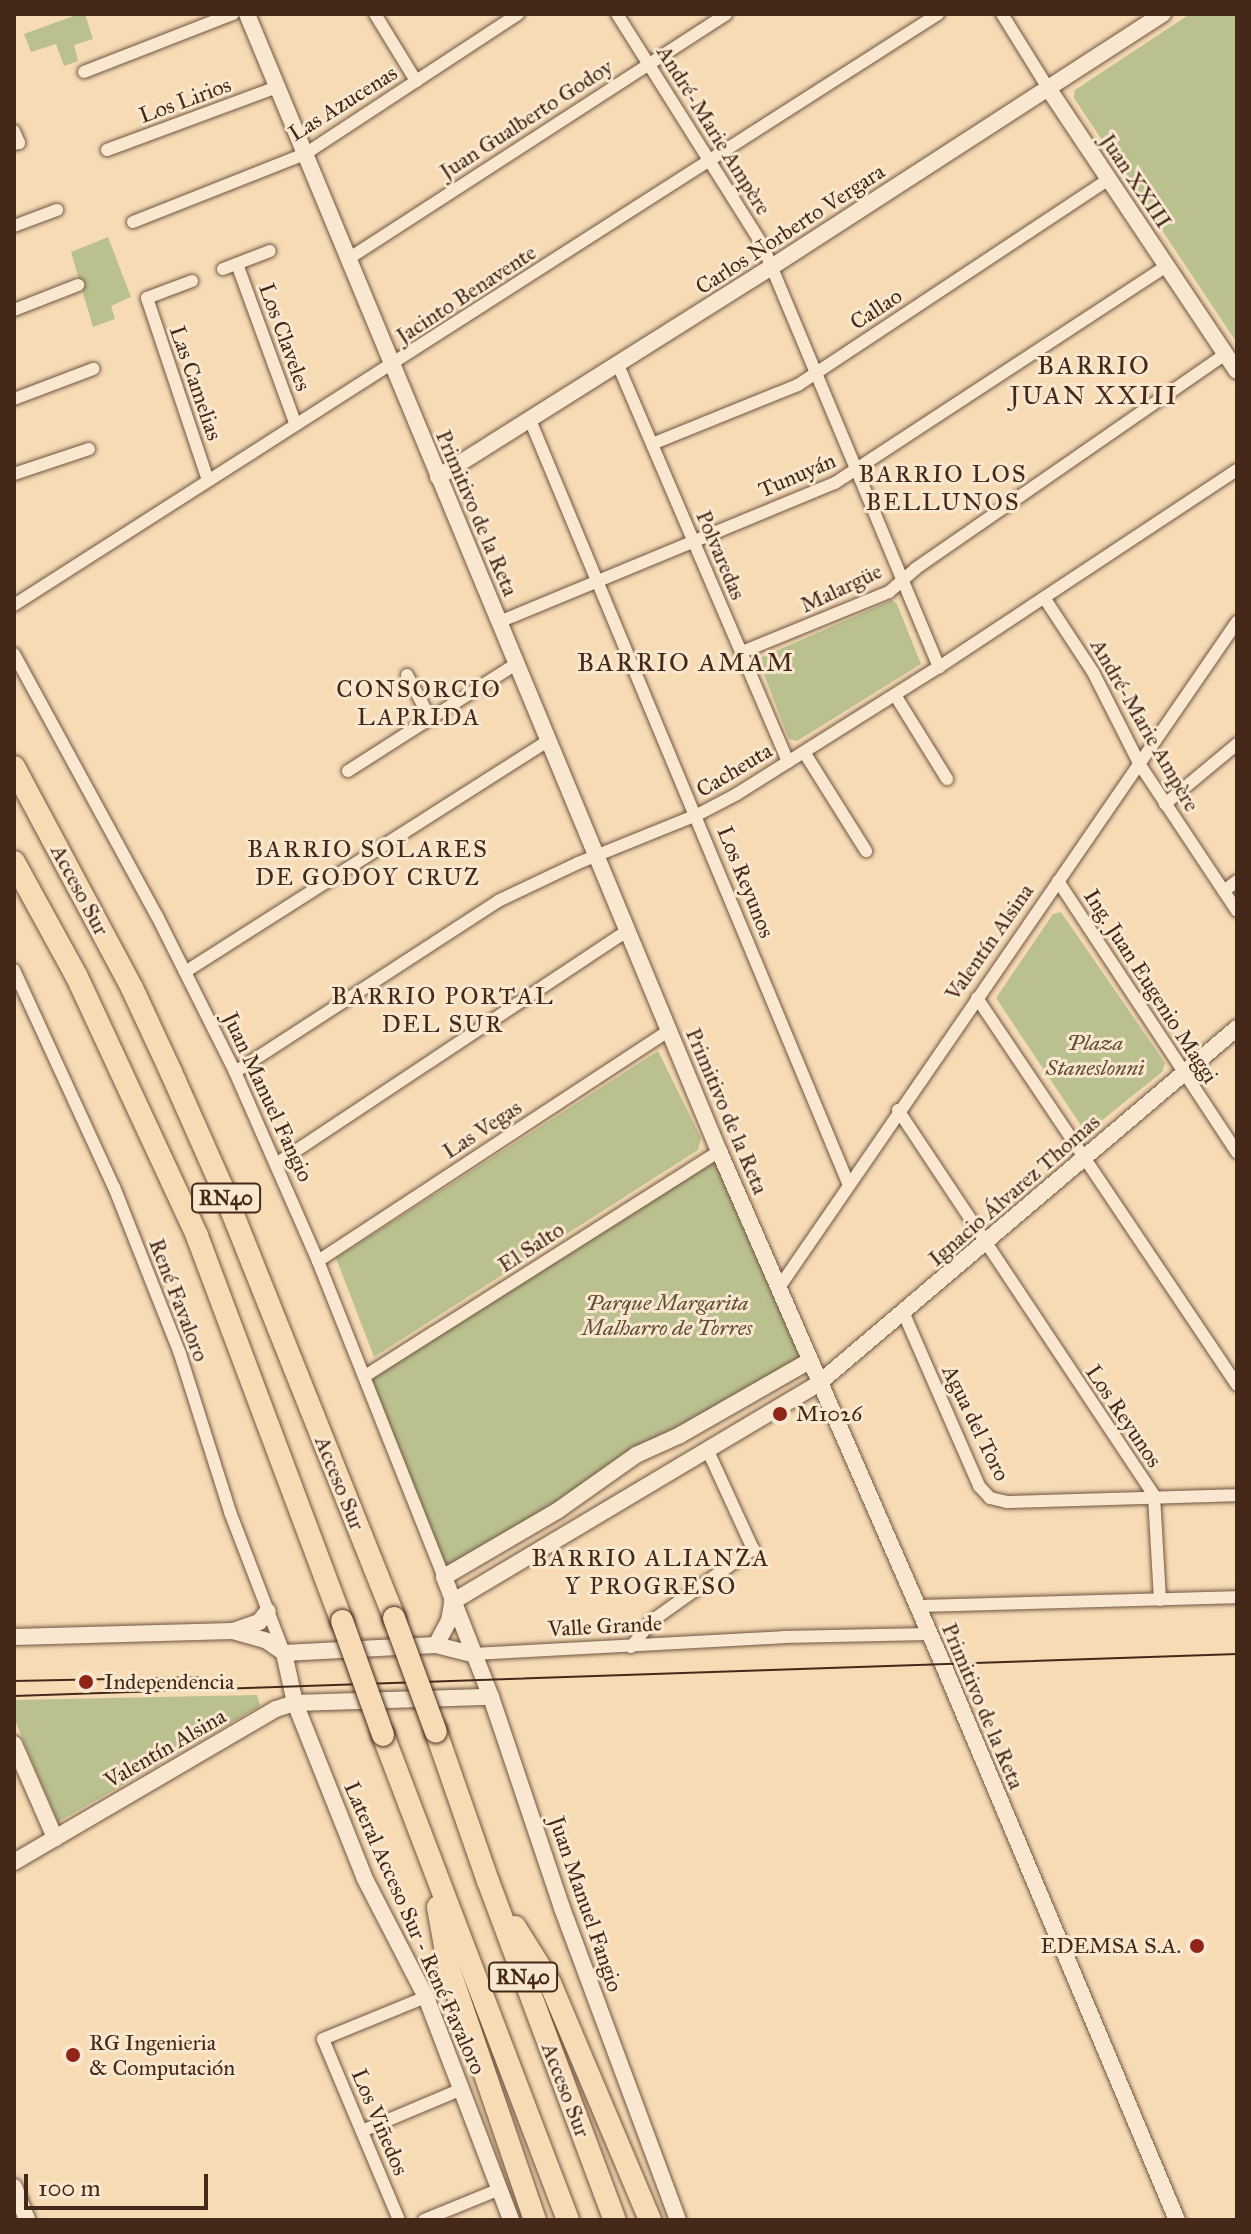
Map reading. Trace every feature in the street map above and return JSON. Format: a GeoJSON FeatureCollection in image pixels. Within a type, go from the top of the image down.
{"type":"FeatureCollection","features":[{"type":"Feature","properties":{"kind":"highway"},"geometry":{"type":"LineString","coordinates":[[14,755],[29,792]]}},
{"type":"Feature","properties":{"kind":"highway","name":"Acceso Sur"},"geometry":{"type":"LineString","coordinates":[[14,767],[132,988],[178,1087],[394,1618],[615,2220]]}},
{"type":"Feature","properties":{"kind":"highway","name":"Acceso Sur"},"geometry":{"type":"LineString","coordinates":[[14,862],[77,977],[197,1236],[568,2220]]}},
{"type":"Feature","properties":{"kind":"highway"},"geometry":{"type":"LineString","coordinates":[[14,885],[116,1061]]}},
{"type":"Feature","properties":{"kind":"highway"},"geometry":{"type":"LineString","coordinates":[[427,1850],[449,1969],[535,2220]]}},
{"type":"Feature","properties":{"kind":"highway"},"geometry":{"type":"LineString","coordinates":[[488,1881],[550,1983],[650,2220]]}},
{"type":"Feature","properties":{"kind":"street"},"geometry":{"type":"LineString","coordinates":[[84,72],[233,14]]}},
{"type":"Feature","properties":{"kind":"street","name":"Primitivo de la Reta"},"geometry":{"type":"LineString","coordinates":[[247,14],[719,1151],[929,1634],[1177,2220]]}},
{"type":"Feature","properties":{"kind":"street"},"geometry":{"type":"LineString","coordinates":[[375,14],[416,81]]}},
{"type":"Feature","properties":{"kind":"street","name":"Las Azucenas"},"geometry":{"type":"LineString","coordinates":[[133,222],[305,154],[416,81],[497,20],[518,14]]}},
{"type":"Feature","properties":{"kind":"street","name":"André-Marie Ampère"},"geometry":{"type":"LineString","coordinates":[[617,14],[762,244],[939,667]]}},
{"type":"Feature","properties":{"kind":"street","name":"Juan Gualberto Godoy"},"geometry":{"type":"LineString","coordinates":[[348,259],[726,14]]}},
{"type":"Feature","properties":{"kind":"street","name":"Jacinto Benavente"},"geometry":{"type":"LineString","coordinates":[[14,605],[938,14]]}},
{"type":"Feature","properties":{"kind":"street","name":"Juan XXIII"},"geometry":{"type":"LineString","coordinates":[[1002,14],[1108,180],[1237,371]]}},
{"type":"Feature","properties":{"kind":"street","name":"Carlos Norberto Vergara"},"geometry":{"type":"LineString","coordinates":[[438,477],[770,268],[1163,14]]}},
{"type":"Feature","properties":{"kind":"street","name":"Los Lirios"},"geometry":{"type":"LineString","coordinates":[[107,150],[277,87]]}},
{"type":"Feature","properties":{"kind":"street","name":"Callao"},"geometry":{"type":"LineString","coordinates":[[652,444],[798,385],[1108,180]]}},
{"type":"Feature","properties":{"kind":"street"},"geometry":{"type":"LineString","coordinates":[[14,226],[57,210]]}},
{"type":"Feature","properties":{"kind":"street"},"geometry":{"type":"LineString","coordinates":[[223,269],[270,251]]}},
{"type":"Feature","properties":{"kind":"street","name":"Los Claveles"},"geometry":{"type":"LineString","coordinates":[[237,264],[296,425]]}},
{"type":"Feature","properties":{"kind":"street","name":"Tunuyán"},"geometry":{"type":"LineString","coordinates":[[499,622],[858,471],[1167,266]]}},
{"type":"Feature","properties":{"kind":"street","name":"Las Camelias"},"geometry":{"type":"LineString","coordinates":[[192,281],[147,298],[208,480]]}},
{"type":"Feature","properties":{"kind":"street"},"geometry":{"type":"LineString","coordinates":[[14,310],[78,285]]}},
{"type":"Feature","properties":{"kind":"street","name":"Malargüe"},"geometry":{"type":"LineString","coordinates":[[742,652],[889,592],[1226,354]]}},
{"type":"Feature","properties":{"kind":"street","name":"Polvaredas"},"geometry":{"type":"LineString","coordinates":[[618,365],[788,762]]}},
{"type":"Feature","properties":{"kind":"street"},"geometry":{"type":"LineString","coordinates":[[14,399],[93,369]]}},
{"type":"Feature","properties":{"kind":"street","name":"Los Reyunos"},"geometry":{"type":"LineString","coordinates":[[530,420],[848,1183]]}},
{"type":"Feature","properties":{"kind":"street"},"geometry":{"type":"LineString","coordinates":[[14,474],[89,449]]}},
{"type":"Feature","properties":{"kind":"street","name":"Cacheuta"},"geometry":{"type":"LineString","coordinates":[[235,1072],[477,913],[523,888],[697,815],[788,762],[1045,599],[1237,470]]}},
{"type":"Feature","properties":{"kind":"street","name":"André-Marie Ampère"},"geometry":{"type":"LineString","coordinates":[[1045,599],[1093,672],[1140,765],[1237,911]]}},
{"type":"Feature","properties":{"kind":"street","name":"Valentín Alsina"},"geometry":{"type":"LineString","coordinates":[[778,1289],[898,1110],[1237,622]]}},
{"type":"Feature","properties":{"kind":"street","name":"Juan Manuel Fangio"},"geometry":{"type":"LineString","coordinates":[[14,654],[185,972],[235,1072],[318,1261],[491,1697],[562,1908],[678,2220]]}},
{"type":"Feature","properties":{"kind":"street"},"geometry":{"type":"LineString","coordinates":[[348,771],[516,664]]}},
{"type":"Feature","properties":{"kind":"street"},"geometry":{"type":"LineString","coordinates":[[407,675],[430,718]]}},
{"type":"Feature","properties":{"kind":"street"},"geometry":{"type":"LineString","coordinates":[[895,695],[947,779]]}},
{"type":"Feature","properties":{"kind":"street"},"geometry":{"type":"LineString","coordinates":[[185,972],[548,741]]}},
{"type":"Feature","properties":{"kind":"street"},"geometry":{"type":"LineString","coordinates":[[1165,804],[1237,744]]}},
{"type":"Feature","properties":{"kind":"street"},"geometry":{"type":"LineString","coordinates":[[804,752],[866,851]]}},
{"type":"Feature","properties":{"kind":"street","name":"Ing. Juan Eugenio Maggi"},"geometry":{"type":"LineString","coordinates":[[1058,881],[1237,1152]]}},
{"type":"Feature","properties":{"kind":"street"},"geometry":{"type":"LineString","coordinates":[[1224,891],[1237,881]]}},
{"type":"Feature","properties":{"kind":"street"},"geometry":{"type":"LineString","coordinates":[[276,1164],[628,930]]}},
{"type":"Feature","properties":{"kind":"street","name":"René Favaloro"},"geometry":{"type":"LineString","coordinates":[[14,970],[114,1187],[175,1340],[230,1512],[284,1653]]}},
{"type":"Feature","properties":{"kind":"street"},"geometry":{"type":"LineString","coordinates":[[977,998],[1237,1385]]}},
{"type":"Feature","properties":{"kind":"street","name":"Ignacio Álvarez Thomas"},"geometry":{"type":"LineString","coordinates":[[819,1383],[904,1314],[1237,1028]]}},
{"type":"Feature","properties":{"kind":"street","name":"Las Vegas"},"geometry":{"type":"LineString","coordinates":[[318,1261],[669,1030]]}},
{"type":"Feature","properties":{"kind":"street","name":"Los Reyunos"},"geometry":{"type":"LineString","coordinates":[[898,1110],[1154,1496],[1160,1600]]}},
{"type":"Feature","properties":{"kind":"street","name":"El Salto"},"geometry":{"type":"LineString","coordinates":[[365,1376],[719,1151]]}},
{"type":"Feature","properties":{"kind":"street","name":"Agua del Toro"},"geometry":{"type":"LineString","coordinates":[[904,1314],[979,1486],[990,1498],[1007,1502],[1237,1495]]}},
{"type":"Feature","properties":{"kind":"street"},"geometry":{"type":"LineString","coordinates":[[444,1577],[557,1511],[636,1455],[680,1435],[809,1361]]}},
{"type":"Feature","properties":{"kind":"street"},"geometry":{"type":"LineString","coordinates":[[436,1645],[449,1621],[452,1602],[819,1383]]}},
{"type":"Feature","properties":{"kind":"street"},"geometry":{"type":"LineString","coordinates":[[631,1647],[653,1620],[753,1549],[707,1449]]}},
{"type":"Feature","properties":{"kind":"street"},"geometry":{"type":"LineString","coordinates":[[917,1606],[1237,1597]]}},
{"type":"Feature","properties":{"kind":"street"},"geometry":{"type":"LineString","coordinates":[[14,1637],[233,1631],[259,1622],[268,1611]]}},
{"type":"Feature","properties":{"kind":"street"},"geometry":{"type":"LineString","coordinates":[[233,1631],[267,1641],[284,1653]]}},
{"type":"Feature","properties":{"kind":"street","name":"Valle Grande"},"geometry":{"type":"LineString","coordinates":[[284,1653],[436,1645],[473,1654],[783,1637],[929,1634]]}},
{"type":"Feature","properties":{"kind":"street","name":"Lateral Acceso Sur - René Favaloro"},"geometry":{"type":"LineString","coordinates":[[284,1653],[295,1703],[365,1879],[426,1997],[511,2220]]}},
{"type":"Feature","properties":{"kind":"street","name":"Valentín Alsina"},"geometry":{"type":"LineString","coordinates":[[14,1862],[274,1710],[295,1703],[491,1697]]}},
{"type":"Feature","properties":{"kind":"street"},"geometry":{"type":"LineString","coordinates":[[14,1744],[55,1838]]}},
{"type":"Feature","properties":{"kind":"street","name":"Los Viñedos"},"geometry":{"type":"LineString","coordinates":[[399,2220],[323,2039],[426,1997]]}},
{"type":"Feature","properties":{"kind":"street"},"geometry":{"type":"LineString","coordinates":[[362,2131],[462,2089]]}},
{"type":"Feature","properties":{"kind":"street"},"geometry":{"type":"LineString","coordinates":[[14,2187],[27,2220]]}},
{"type":"Feature","properties":{"kind":"street"},"geometry":{"type":"LineString","coordinates":[[424,2220],[500,2189]]}},
{"type":"Feature","properties":{"kind":"green space"},"geometry":{"type":"Polygon","coordinates":[[[85,14],[93,39],[74,45],[78,61],[64,66],[56,44],[31,52],[24,34],[85,14]]]}},
{"type":"Feature","properties":{"kind":"green space"},"geometry":{"type":"Polygon","coordinates":[[[1190,14],[1237,14],[1237,343],[1074,98],[1075,90],[1190,14]]]}},
{"type":"Feature","properties":{"kind":"green space"},"geometry":{"type":"Polygon","coordinates":[[[108,237],[131,297],[111,306],[115,319],[93,327],[71,252],[108,237]]]}},
{"type":"Feature","properties":{"kind":"green space"},"geometry":{"type":"Polygon","coordinates":[[[892,600],[897,604],[921,664],[797,741],[789,739],[758,659],[892,600]]]}},
{"type":"Feature","properties":{"kind":"green space","name":"Plaza Staneslonni"},"geometry":{"type":"Polygon","coordinates":[[[1061,912],[1165,1063],[1162,1072],[1086,1133],[996,998],[1053,914],[1061,912]]]}},
{"type":"Feature","properties":{"kind":"green space"},"geometry":{"type":"Polygon","coordinates":[[[658,1051],[701,1138],[698,1150],[374,1357],[336,1258],[658,1051]]]}},
{"type":"Feature","properties":{"kind":"green space","name":"Parque Margarita Malharro de Torres"},"geometry":{"type":"Polygon","coordinates":[[[719,1151],[809,1361],[444,1577],[365,1376],[719,1151]]]}},
{"type":"Feature","properties":{"kind":"green space"},"geometry":{"type":"Polygon","coordinates":[[[257,1695],[260,1706],[58,1822],[14,1718],[14,1700],[257,1695]]]}},
{"type":"Feature","properties":{"kind":"tram line"},"geometry":{"type":"LineString","coordinates":[[14,1696],[1237,1654]]}},
{"type":"Feature","properties":{"kind":"tram line"},"geometry":{"type":"LineString","coordinates":[[14,1681],[198,1677]]}},
{"type":"Feature","properties":{"kind":"place","name":"M1026"},"geometry":{"type":"Point","coordinates":[780,1414]}},
{"type":"Feature","properties":{"kind":"place","name":"Independencia"},"geometry":{"type":"Point","coordinates":[86,1682]}},
{"type":"Feature","properties":{"kind":"place","name":"EDEMSA S.A."},"geometry":{"type":"Point","coordinates":[1197,1946]}},
{"type":"Feature","properties":{"kind":"place","name":"RG Ingenieria & Computación"},"geometry":{"type":"Point","coordinates":[73,2055]}},
{"type":"Feature","properties":{"kind":"district","name":"BARRIO JUAN XXIII"},"geometry":{"type":"Point","coordinates":[1094,381]}},
{"type":"Feature","properties":{"kind":"district","name":"BARRIO LOS BELLUNOS"},"geometry":{"type":"Point","coordinates":[943,489]}},
{"type":"Feature","properties":{"kind":"district","name":"BARRIO AMAM"},"geometry":{"type":"Point","coordinates":[686,663]}},
{"type":"Feature","properties":{"kind":"district","name":"CONSORCIO LAPRIDA"},"geometry":{"type":"Point","coordinates":[419,704]}},
{"type":"Feature","properties":{"kind":"district","name":"BARRIO SOLARES DE GODOY CRUZ"},"geometry":{"type":"Point","coordinates":[368,864]}},
{"type":"Feature","properties":{"kind":"district","name":"BARRIO PORTAL DEL SUR"},"geometry":{"type":"Point","coordinates":[443,1011]}},
{"type":"Feature","properties":{"kind":"district","name":"BARRIO ALIANZA Y PROGRESO"},"geometry":{"type":"Point","coordinates":[651,1573]}}]}
